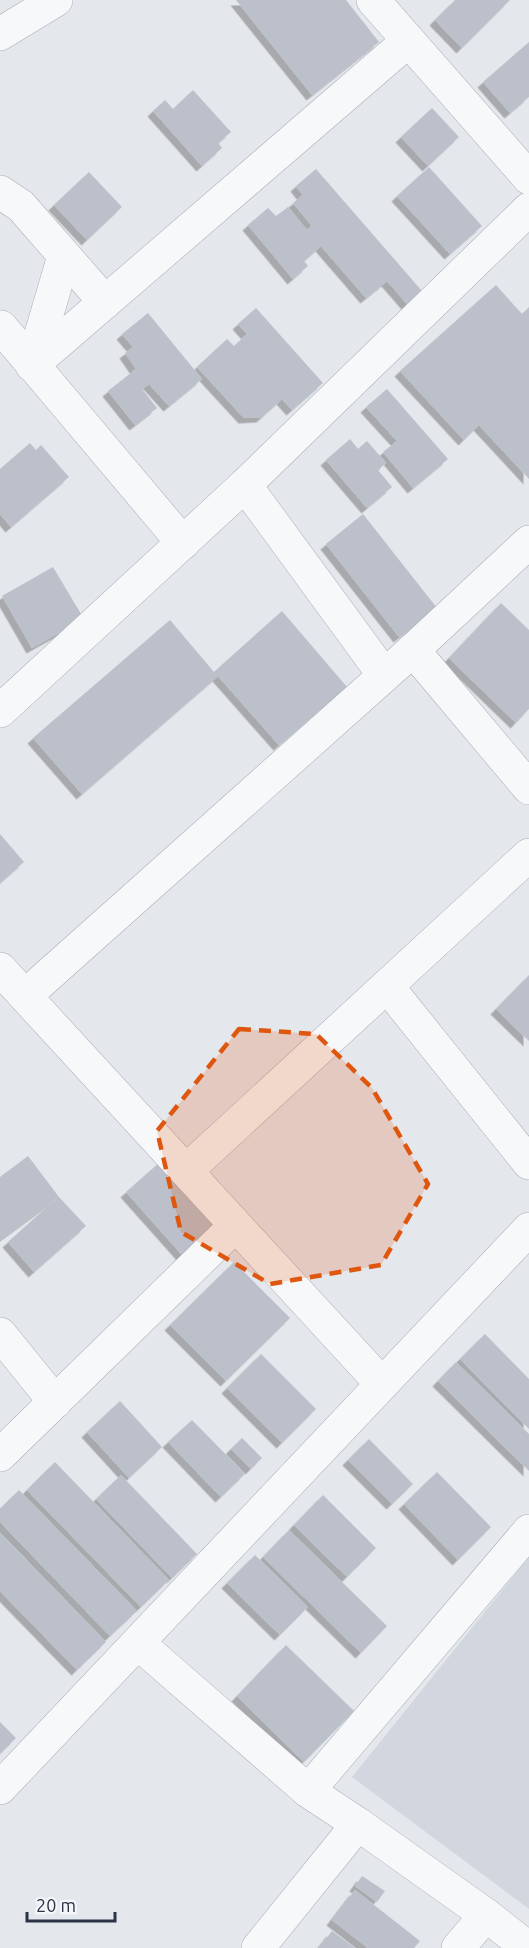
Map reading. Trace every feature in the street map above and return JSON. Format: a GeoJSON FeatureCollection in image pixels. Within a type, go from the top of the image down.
{"type":"FeatureCollection","features":[{"type":"Feature","properties":{"kind":"street"},"geometry":{"type":"LineString","coordinates":[[0,34],[56,0]]}},
{"type":"Feature","properties":{"kind":"street"},"geometry":{"type":"LineString","coordinates":[[373,0],[529,178]]}},
{"type":"Feature","properties":{"kind":"street"},"geometry":{"type":"LineString","coordinates":[[183,543],[1,327],[84,279],[408,41]]}},
{"type":"Feature","properties":{"kind":"street"},"geometry":{"type":"LineString","coordinates":[[0,192],[21,206],[84,279]]}},
{"type":"Feature","properties":{"kind":"street"},"geometry":{"type":"LineString","coordinates":[[0,711],[183,543],[526,219]]}},
{"type":"Feature","properties":{"kind":"street"},"geometry":{"type":"LineString","coordinates":[[32,365],[84,279]]}},
{"type":"Feature","properties":{"kind":"street"},"geometry":{"type":"LineString","coordinates":[[32,365],[51,298]]}},
{"type":"Feature","properties":{"kind":"street"},"geometry":{"type":"LineString","coordinates":[[245,485],[384,675]]}},
{"type":"Feature","properties":{"kind":"street"},"geometry":{"type":"LineString","coordinates":[[25,996],[413,650],[529,542]]}},
{"type":"Feature","properties":{"kind":"street"},"geometry":{"type":"LineString","coordinates":[[413,650],[529,788]]}},
{"type":"Feature","properties":{"kind":"street"},"geometry":{"type":"LineString","coordinates":[[186,1171],[529,855]]}},
{"type":"Feature","properties":{"kind":"street"},"geometry":{"type":"LineString","coordinates":[[0,969],[381,1383]]}},
{"type":"Feature","properties":{"kind":"street"},"geometry":{"type":"LineString","coordinates":[[387,986],[529,1163]]}},
{"type":"Feature","properties":{"kind":"street"},"geometry":{"type":"LineString","coordinates":[[0,1455],[235,1226]]}},
{"type":"Feature","properties":{"kind":"street"},"geometry":{"type":"LineString","coordinates":[[0,1788],[529,1229]]}},
{"type":"Feature","properties":{"kind":"street"},"geometry":{"type":"LineString","coordinates":[[0,1334],[55,1402]]}},
{"type":"Feature","properties":{"kind":"street"},"geometry":{"type":"LineString","coordinates":[[308,1791],[529,1531]]}},
{"type":"Feature","properties":{"kind":"street"},"geometry":{"type":"LineString","coordinates":[[138,1643],[308,1791],[486,1915],[528,1948]]}},
{"type":"Feature","properties":{"kind":"street"},"geometry":{"type":"LineString","coordinates":[[258,1948],[358,1824]]}},
{"type":"Feature","properties":{"kind":"street"},"geometry":{"type":"LineString","coordinates":[[458,1948],[486,1915]]}},
{"type":"Feature","properties":{"kind":"highlighted area"},"geometry":{"type":"Polygon","coordinates":[[[239,1029],[316,1034],[372,1088],[428,1184],[381,1265],[270,1284],[181,1232],[157,1131],[239,1029]]]}},
{"type":"Feature","properties":{"kind":"shaded area"},"geometry":{"type":"Polygon","coordinates":[[[529,1557],[529,1909],[352,1777],[529,1557]]]}},
{"type":"Feature","properties":{"kind":"building"},"geometry":{"type":"Polygon","coordinates":[[[236,0],[346,0],[379,42],[312,95],[236,0]]]}},
{"type":"Feature","properties":{"kind":"building"},"geometry":{"type":"Polygon","coordinates":[[[455,0],[510,0],[462,48],[435,20],[455,0]]]}},
{"type":"Feature","properties":{"kind":"building"},"geometry":{"type":"Polygon","coordinates":[[[529,42],[529,97],[510,113],[483,82],[529,42]]]}},
{"type":"Feature","properties":{"kind":"building"},"geometry":{"type":"Polygon","coordinates":[[[193,90],[231,132],[218,143],[222,148],[202,166],[153,111],[165,100],[173,109],[193,90]]]}},
{"type":"Feature","properties":{"kind":"building"},"geometry":{"type":"Polygon","coordinates":[[[432,108],[459,137],[428,166],[401,137],[432,108]]]}},
{"type":"Feature","properties":{"kind":"building"},"geometry":{"type":"Polygon","coordinates":[[[429,167],[482,226],[450,254],[397,196],[429,167]]]}},
{"type":"Feature","properties":{"kind":"building"},"geometry":{"type":"Polygon","coordinates":[[[316,169],[422,291],[407,304],[387,281],[366,298],[321,246],[304,261],[308,266],[293,279],[248,225],[268,208],[276,216],[288,207],[307,230],[312,226],[293,203],[303,195],[296,186],[316,169]]]}},
{"type":"Feature","properties":{"kind":"building"},"geometry":{"type":"Polygon","coordinates":[[[89,172],[122,207],[87,240],[54,205],[89,172]]]}},
{"type":"Feature","properties":{"kind":"building"},"geometry":{"type":"Polygon","coordinates":[[[496,285],[522,314],[529,307],[529,479],[479,425],[464,440],[400,371],[496,285]]]}},
{"type":"Feature","properties":{"kind":"building"},"geometry":{"type":"Polygon","coordinates":[[[256,308],[323,383],[292,410],[282,399],[262,417],[244,418],[197,367],[227,339],[234,346],[247,334],[238,324],[256,308]]]}},
{"type":"Feature","properties":{"kind":"building"},"geometry":{"type":"Polygon","coordinates":[[[148,313],[202,379],[169,406],[149,384],[142,389],[157,408],[135,425],[108,391],[136,369],[125,353],[133,347],[122,334],[148,313]]]}},
{"type":"Feature","properties":{"kind":"building"},"geometry":{"type":"Polygon","coordinates":[[[387,389],[448,459],[413,488],[383,452],[397,441],[366,407],[387,389]]]}},
{"type":"Feature","properties":{"kind":"building"},"geometry":{"type":"Polygon","coordinates":[[[350,439],[358,449],[367,441],[386,463],[378,470],[392,487],[367,508],[326,460],[350,439]]]}},
{"type":"Feature","properties":{"kind":"building"},"geometry":{"type":"Polygon","coordinates":[[[30,443],[36,450],[41,445],[69,477],[11,527],[0,514],[0,469],[30,443]]]}},
{"type":"Feature","properties":{"kind":"building"},"geometry":{"type":"Polygon","coordinates":[[[363,514],[437,608],[399,637],[326,544],[363,514]]]}},
{"type":"Feature","properties":{"kind":"building"},"geometry":{"type":"Polygon","coordinates":[[[53,567],[84,619],[32,648],[2,596],[53,567]]]}},
{"type":"Feature","properties":{"kind":"building"},"geometry":{"type":"Polygon","coordinates":[[[501,603],[529,630],[529,709],[516,723],[449,658],[501,603]]]}},
{"type":"Feature","properties":{"kind":"building"},"geometry":{"type":"Polygon","coordinates":[[[282,611],[347,687],[279,745],[218,676],[82,794],[33,738],[170,620],[214,672],[282,611]]]}},
{"type":"Feature","properties":{"kind":"building"},"geometry":{"type":"Polygon","coordinates":[[[0,834],[24,862],[0,883],[0,834]]]}},
{"type":"Feature","properties":{"kind":"building"},"geometry":{"type":"Polygon","coordinates":[[[529,975],[529,1041],[496,1009],[529,975]]]}},
{"type":"Feature","properties":{"kind":"building"},"geometry":{"type":"Polygon","coordinates":[[[28,1156],[59,1197],[86,1226],[34,1272],[8,1242],[56,1199],[0,1240],[0,1177],[28,1156]]]}},
{"type":"Feature","properties":{"kind":"building"},"geometry":{"type":"Polygon","coordinates":[[[160,1162],[217,1225],[183,1256],[126,1192],[160,1162]]]}},
{"type":"Feature","properties":{"kind":"building"},"geometry":{"type":"Polygon","coordinates":[[[234,1262],[290,1318],[226,1381],[170,1325],[234,1262]]]}},
{"type":"Feature","properties":{"kind":"building"},"geometry":{"type":"Polygon","coordinates":[[[485,1334],[529,1379],[529,1429],[460,1359],[485,1334]]]}},
{"type":"Feature","properties":{"kind":"building"},"geometry":{"type":"Polygon","coordinates":[[[261,1354],[316,1409],[282,1443],[227,1388],[261,1354]]]}},
{"type":"Feature","properties":{"kind":"building"},"geometry":{"type":"Polygon","coordinates":[[[456,1362],[529,1434],[529,1471],[438,1381],[456,1362]]]}},
{"type":"Feature","properties":{"kind":"building"},"geometry":{"type":"Polygon","coordinates":[[[120,1401],[162,1447],[129,1478],[87,1432],[120,1401]]]}},
{"type":"Feature","properties":{"kind":"building"},"geometry":{"type":"Polygon","coordinates":[[[192,1420],[245,1474],[221,1497],[168,1442],[192,1420]]]}},
{"type":"Feature","properties":{"kind":"building"},"geometry":{"type":"Polygon","coordinates":[[[242,1438],[262,1458],[251,1469],[231,1449],[242,1438]]]}},
{"type":"Feature","properties":{"kind":"building"},"geometry":{"type":"Polygon","coordinates":[[[369,1439],[413,1484],[392,1504],[348,1460],[369,1439]]]}},
{"type":"Feature","properties":{"kind":"building"},"geometry":{"type":"Polygon","coordinates":[[[55,1462],[169,1580],[141,1607],[27,1490],[55,1462]]]}},
{"type":"Feature","properties":{"kind":"building"},"geometry":{"type":"Polygon","coordinates":[[[437,1472],[491,1527],[458,1560],[404,1504],[437,1472]]]}},
{"type":"Feature","properties":{"kind":"building"},"geometry":{"type":"Polygon","coordinates":[[[121,1475],[197,1554],[172,1578],[96,1499],[121,1475]]]}},
{"type":"Feature","properties":{"kind":"building"},"geometry":{"type":"Polygon","coordinates":[[[19,1490],[137,1611],[110,1636],[0,1522],[0,1509],[19,1490]]]}},
{"type":"Feature","properties":{"kind":"building"},"geometry":{"type":"Polygon","coordinates":[[[323,1495],[376,1548],[347,1577],[294,1525],[323,1495]]]}},
{"type":"Feature","properties":{"kind":"building"},"geometry":{"type":"Polygon","coordinates":[[[289,1530],[387,1626],[361,1653],[263,1557],[289,1530]]]}},
{"type":"Feature","properties":{"kind":"building"},"geometry":{"type":"Polygon","coordinates":[[[0,1533],[106,1642],[77,1670],[0,1591],[0,1533]]]}},
{"type":"Feature","properties":{"kind":"building"},"geometry":{"type":"Polygon","coordinates":[[[255,1555],[308,1607],[280,1635],[227,1583],[255,1555]]]}},
{"type":"Feature","properties":{"kind":"building"},"geometry":{"type":"Polygon","coordinates":[[[286,1645],[354,1711],[304,1762],[237,1696],[286,1645]]]}},
{"type":"Feature","properties":{"kind":"building"},"geometry":{"type":"Polygon","coordinates":[[[0,1722],[16,1738],[0,1754],[0,1722]]]}},
{"type":"Feature","properties":{"kind":"building"},"geometry":{"type":"Polygon","coordinates":[[[362,1876],[385,1891],[377,1902],[355,1886],[362,1876]]]}},
{"type":"Feature","properties":{"kind":"building"},"geometry":{"type":"Polygon","coordinates":[[[355,1890],[420,1941],[414,1948],[368,1948],[332,1920],[355,1890]]]}},
{"type":"Feature","properties":{"kind":"building"},"geometry":{"type":"Polygon","coordinates":[[[332,1931],[355,1948],[319,1948],[332,1931]]]}}]}
